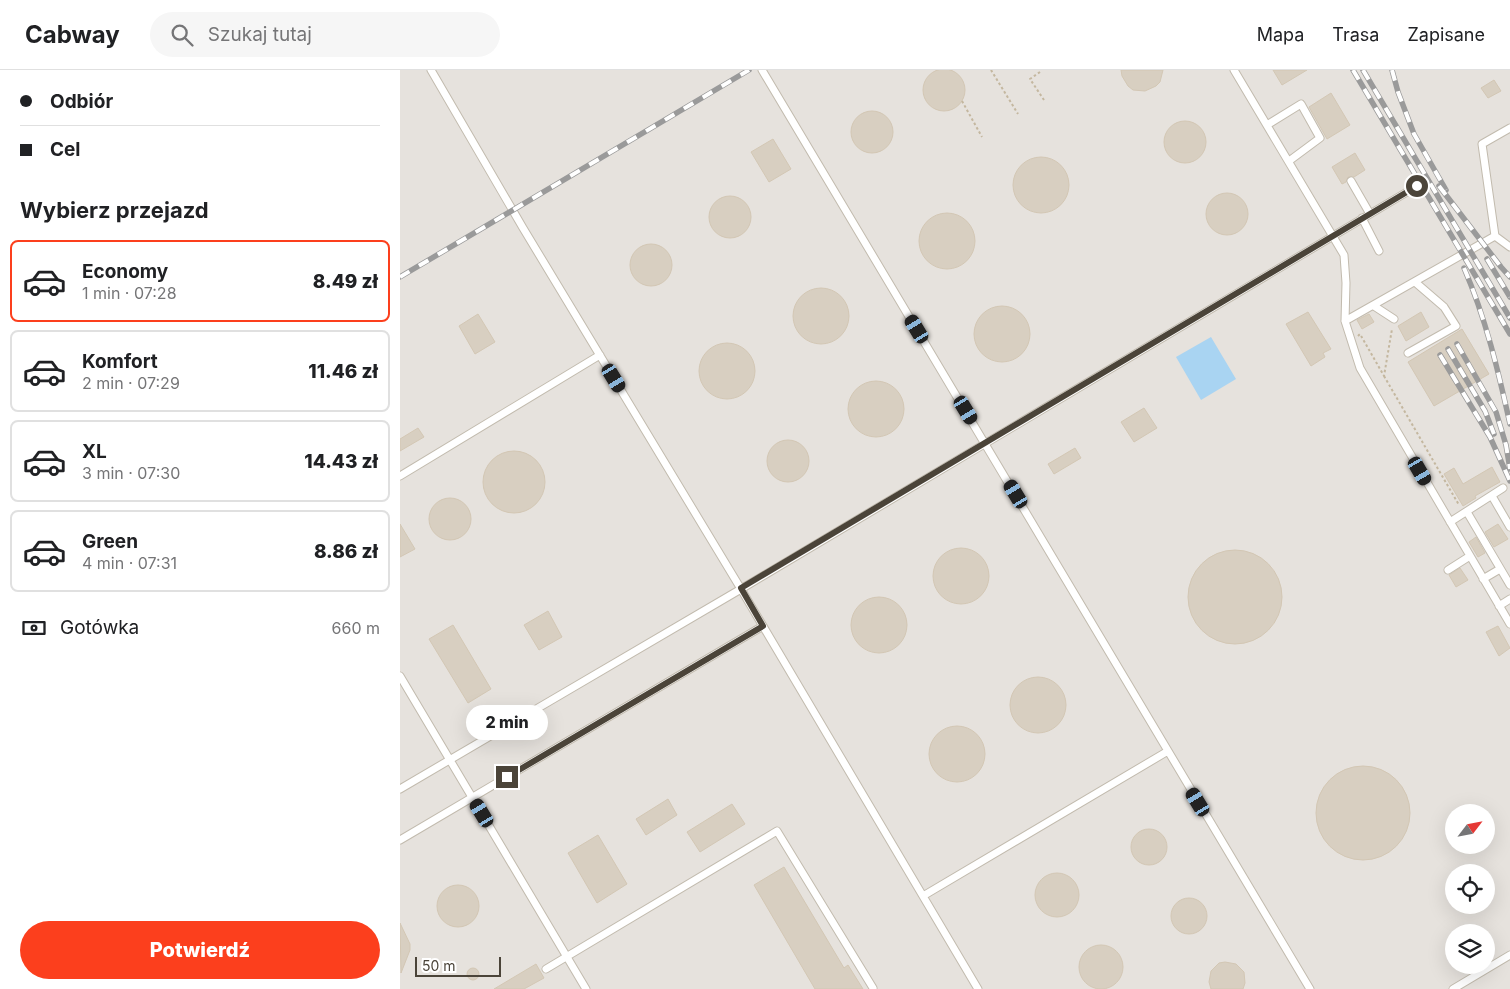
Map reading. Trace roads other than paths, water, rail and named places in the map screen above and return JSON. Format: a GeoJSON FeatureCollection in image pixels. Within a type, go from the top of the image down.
{"type":"FeatureCollection","features":[{"type":"Feature","properties":{"kind":"lane"},"geometry":{"type":"LineString","coordinates":[[431,70],[978,989]]}},
{"type":"Feature","properties":{"kind":"lane"},"geometry":{"type":"LineString","coordinates":[[762,70],[1310,989]]}},
{"type":"Feature","properties":{"kind":"lane"},"geometry":{"type":"LineString","coordinates":[[1234,70],[1344,255],[1346,283],[1345,321],[1360,368],[1510,624]]}},
{"type":"Feature","properties":{"kind":"lane"},"geometry":{"type":"LineString","coordinates":[[1267,125],[1301,104],[1320,138],[1288,161]]}},
{"type":"Feature","properties":{"kind":"lane"},"geometry":{"type":"LineString","coordinates":[[1510,128],[1482,144],[1495,236],[1510,247]]}},
{"type":"Feature","properties":{"kind":"lane"},"geometry":{"type":"LineString","coordinates":[[1351,181],[1370,214]]}},
{"type":"Feature","properties":{"kind":"lane"},"geometry":{"type":"LineString","coordinates":[[400,788],[741,588],[1417,186]]}},
{"type":"Feature","properties":{"kind":"lane"},"geometry":{"type":"LineString","coordinates":[[1362,218],[1379,251]]}},
{"type":"Feature","properties":{"kind":"lane"},"geometry":{"type":"LineString","coordinates":[[1345,321],[1495,236]]}},
{"type":"Feature","properties":{"kind":"lane"},"geometry":{"type":"LineString","coordinates":[[1408,353],[1456,326],[1444,307],[1415,282]]}},
{"type":"Feature","properties":{"kind":"lane"},"geometry":{"type":"LineString","coordinates":[[1374,306],[1394,319]]}},
{"type":"Feature","properties":{"kind":"lane"},"geometry":{"type":"LineString","coordinates":[[400,476],[600,355]]}},
{"type":"Feature","properties":{"kind":"lane"},"geometry":{"type":"LineString","coordinates":[[1450,522],[1503,488]]}},
{"type":"Feature","properties":{"kind":"lane"},"geometry":{"type":"LineString","coordinates":[[1492,496],[1510,527]]}},
{"type":"Feature","properties":{"kind":"lane"},"geometry":{"type":"LineString","coordinates":[[1466,513],[1510,586]]}},
{"type":"Feature","properties":{"kind":"lane"},"geometry":{"type":"LineString","coordinates":[[1448,570],[1470,556]]}},
{"type":"Feature","properties":{"kind":"lane"},"geometry":{"type":"LineString","coordinates":[[1484,579],[1500,569]]}},
{"type":"Feature","properties":{"kind":"lane"},"geometry":{"type":"LineString","coordinates":[[1499,606],[1510,599]]}},
{"type":"Feature","properties":{"kind":"lane"},"geometry":{"type":"LineString","coordinates":[[400,840],[763,626]]}},
{"type":"Feature","properties":{"kind":"lane"},"geometry":{"type":"LineString","coordinates":[[400,676],[586,989]]}},
{"type":"Feature","properties":{"kind":"lane"},"geometry":{"type":"LineString","coordinates":[[923,896],[1168,751]]}},
{"type":"Feature","properties":{"kind":"lane"},"geometry":{"type":"LineString","coordinates":[[546,969],[777,831],[873,989]]}},
{"type":"Feature","properties":{"kind":"lane"},"geometry":{"type":"LineString","coordinates":[[1453,989],[1510,955]]}},
{"type":"Feature","properties":{"kind":"water"},"geometry":{"type":"Polygon","coordinates":[[[1211,337],[1236,379],[1201,400],[1176,357],[1211,337]]]}},
{"type":"Feature","properties":{"kind":"railway"},"geometry":{"type":"LineString","coordinates":[[400,277],[749,70]]}},
{"type":"Feature","properties":{"kind":"railway"},"geometry":{"type":"LineString","coordinates":[[1353,70],[1510,334]]}},
{"type":"Feature","properties":{"kind":"railway"},"geometry":{"type":"LineString","coordinates":[[1363,70],[1510,318]]}},
{"type":"Feature","properties":{"kind":"railway"},"geometry":{"type":"LineString","coordinates":[[1392,70],[1414,134],[1446,190]]}},
{"type":"Feature","properties":{"kind":"railway"},"geometry":{"type":"LineString","coordinates":[[1439,186],[1510,277]]}},
{"type":"Feature","properties":{"kind":"railway"},"geometry":{"type":"LineString","coordinates":[[1487,259],[1510,297]]}},
{"type":"Feature","properties":{"kind":"railway"},"geometry":{"type":"LineString","coordinates":[[1464,268],[1485,326],[1510,424]]}},
{"type":"Feature","properties":{"kind":"railway"},"geometry":{"type":"LineString","coordinates":[[1457,344],[1496,412],[1506,445],[1510,469]]}},
{"type":"Feature","properties":{"kind":"railway"},"geometry":{"type":"LineString","coordinates":[[1448,349],[1485,411],[1494,434]]}},
{"type":"Feature","properties":{"kind":"railway"},"geometry":{"type":"LineString","coordinates":[[1440,355],[1490,437],[1510,481]]}}]}
